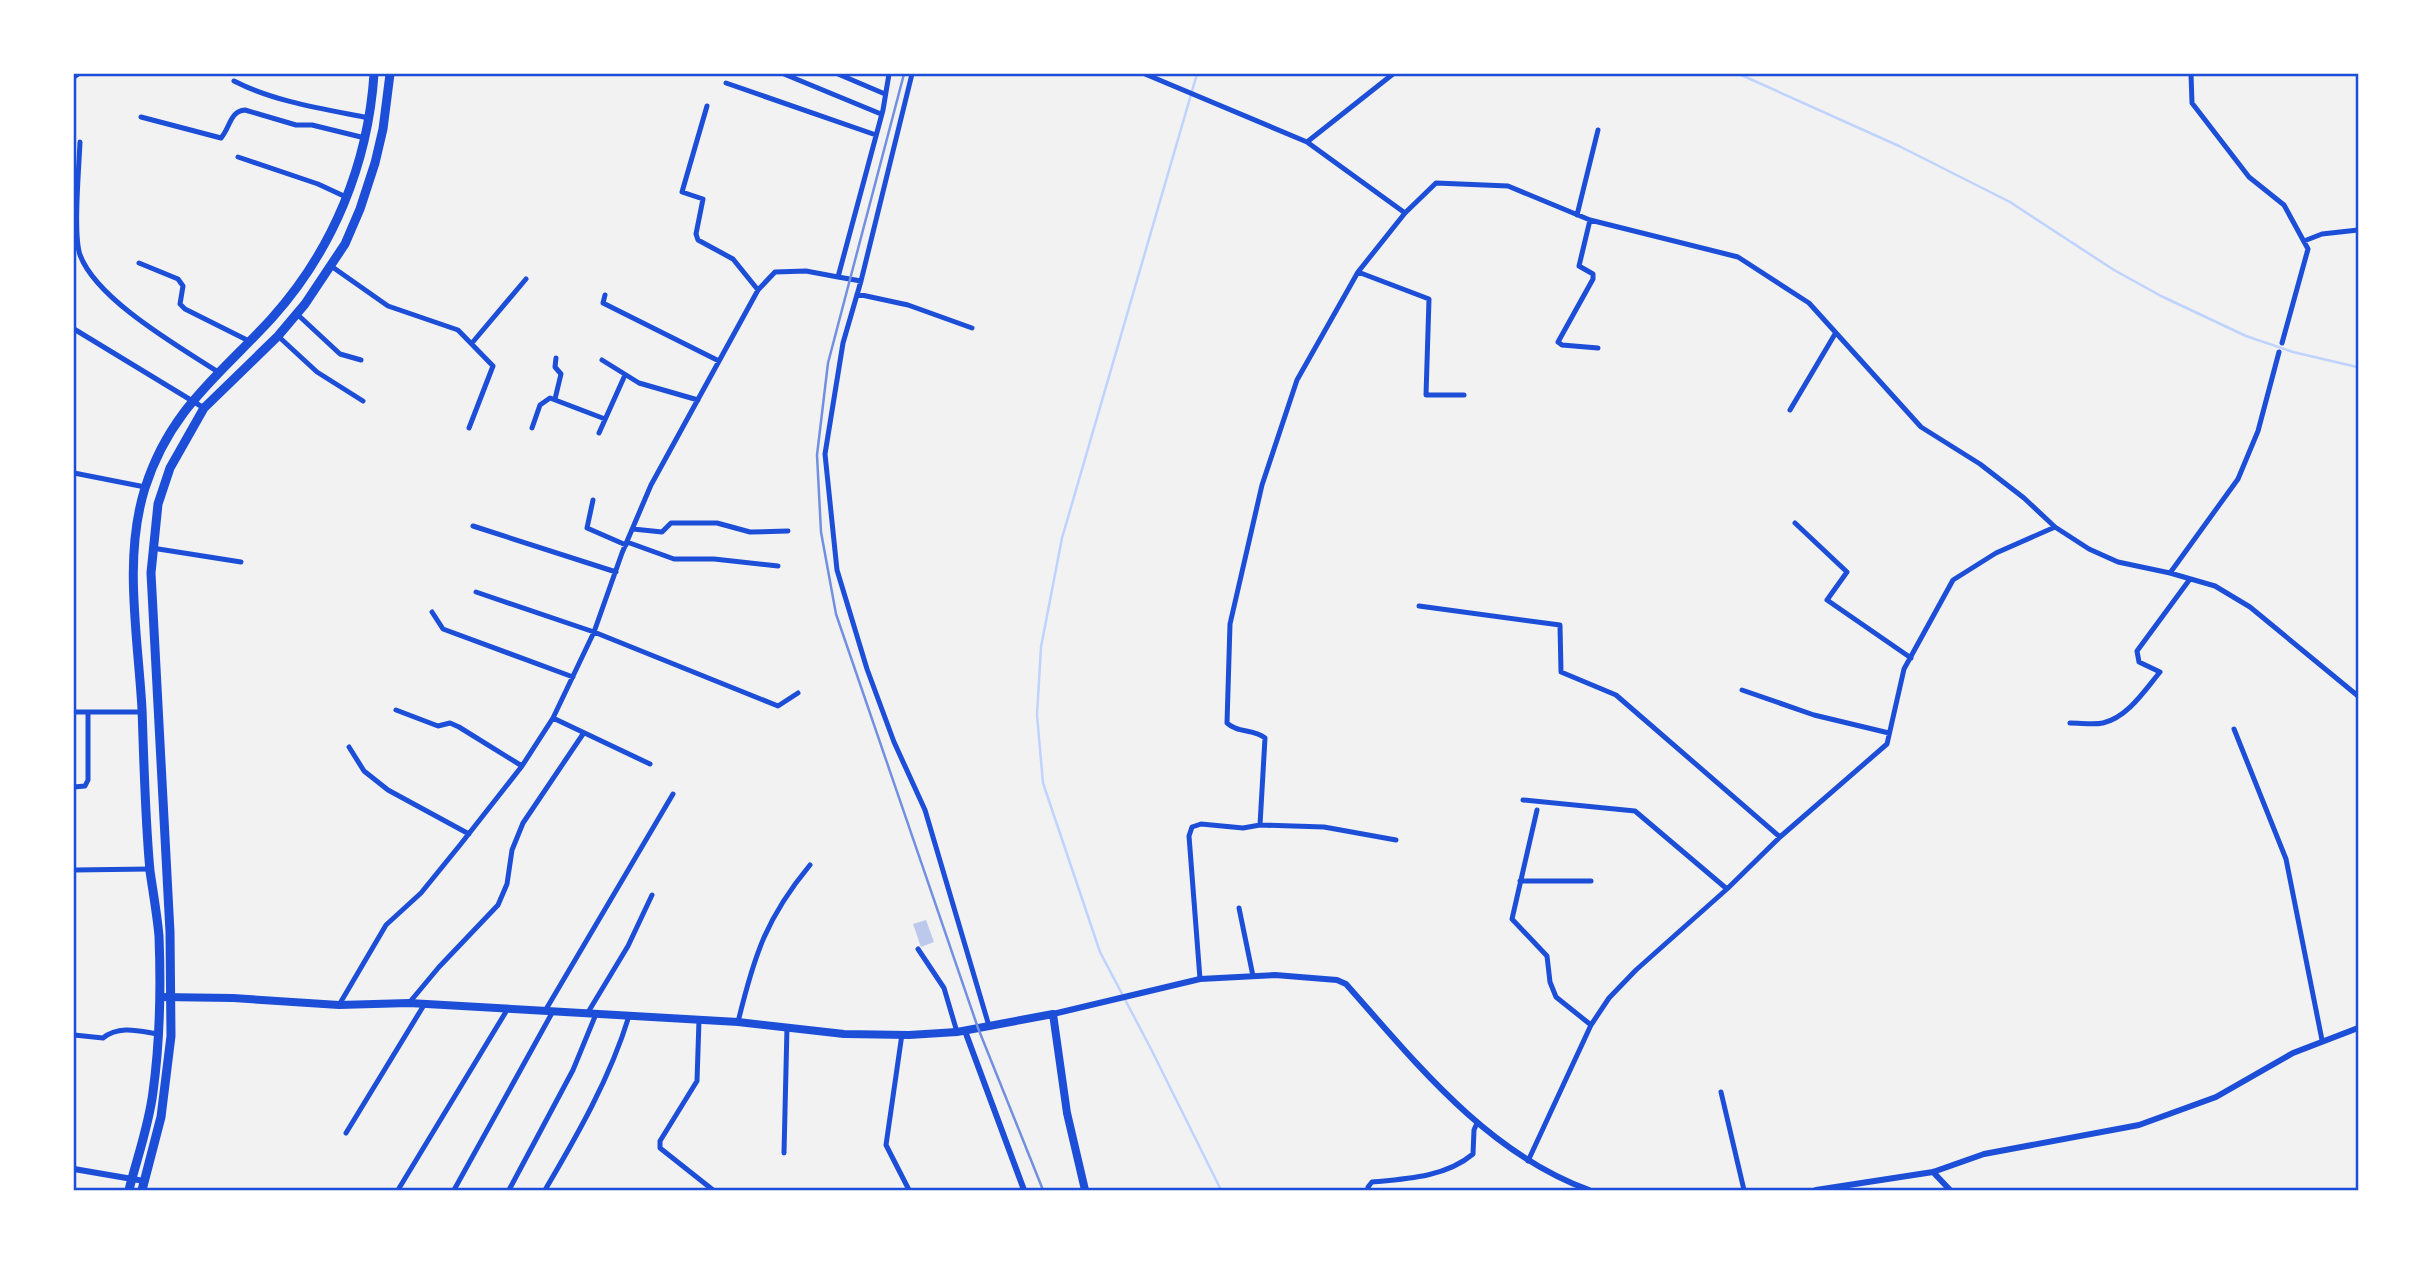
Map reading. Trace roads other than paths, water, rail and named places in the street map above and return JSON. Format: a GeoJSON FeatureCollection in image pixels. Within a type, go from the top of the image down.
{"type":"FeatureCollection","features":[{"type":"Feature","properties":{"kind":"highway"},"geometry":{"type":"LineString","coordinates":[[129,1191],[149,1116],[160,997],[159,934],[150,869],[134,546],[140,507],[145,487],[165,439],[192,400],[287,300],[334,229],[347,198],[365,138],[374,74]]}},
{"type":"Feature","properties":{"kind":"highway"},"geometry":{"type":"LineString","coordinates":[[143,1186],[165,1095],[172,997],[152,609],[152,548],[158,504],[166,477],[180,447],[205,408],[297,314],[345,244],[375,163],[383,129],[390,74]]}},
{"type":"Feature","properties":{"kind":"highway"},"geometry":{"type":"LineString","coordinates":[[249,341],[261,352]]}},
{"type":"Feature","properties":{"kind":"main road"},"geometry":{"type":"LineString","coordinates":[[160,997],[233,998],[339,1005],[409,1003],[738,1022],[844,1034],[961,1032],[1054,1014],[1067,1113],[1085,1191]]}},
{"type":"Feature","properties":{"kind":"street"},"geometry":{"type":"LineString","coordinates":[[74,77],[78,74]]}},
{"type":"Feature","properties":{"kind":"street"},"geometry":{"type":"LineString","coordinates":[[784,74],[881,114]]}},
{"type":"Feature","properties":{"kind":"street"},"geometry":{"type":"LineString","coordinates":[[838,74],[885,94]]}},
{"type":"Feature","properties":{"kind":"street"},"geometry":{"type":"LineString","coordinates":[[838,277],[876,135],[889,74]]}},
{"type":"Feature","properties":{"kind":"street"},"geometry":{"type":"LineString","coordinates":[[912,74],[843,343],[825,454],[837,570],[867,669],[894,742],[925,810],[989,1026]]}},
{"type":"Feature","properties":{"kind":"street"},"geometry":{"type":"LineString","coordinates":[[1145,74],[1307,142],[1405,213]]}},
{"type":"Feature","properties":{"kind":"street"},"geometry":{"type":"LineString","coordinates":[[1307,142],[1393,74]]}},
{"type":"Feature","properties":{"kind":"street"},"geometry":{"type":"LineString","coordinates":[[2191,74],[2192,103],[2249,177],[2284,205],[2308,249],[2282,343]]}},
{"type":"Feature","properties":{"kind":"street"},"geometry":{"type":"LineString","coordinates":[[234,81],[251,90],[286,100],[369,118]]}},
{"type":"Feature","properties":{"kind":"street"},"geometry":{"type":"LineString","coordinates":[[726,83],[876,135]]}},
{"type":"Feature","properties":{"kind":"street"},"geometry":{"type":"LineString","coordinates":[[707,106],[682,192],[703,199],[696,234],[698,240],[733,259],[758,290]]}},
{"type":"Feature","properties":{"kind":"street"},"geometry":{"type":"LineString","coordinates":[[141,117],[221,138],[227,132],[234,114],[238,110],[245,110],[296,125],[312,125],[365,138]]}},
{"type":"Feature","properties":{"kind":"street"},"geometry":{"type":"LineString","coordinates":[[1577,215],[1598,130]]}},
{"type":"Feature","properties":{"kind":"street"},"geometry":{"type":"LineString","coordinates":[[80,142],[80,255],[98,283],[128,312],[218,372]]}},
{"type":"Feature","properties":{"kind":"street"},"geometry":{"type":"LineString","coordinates":[[238,157],[318,184],[347,198]]}},
{"type":"Feature","properties":{"kind":"street"},"geometry":{"type":"LineString","coordinates":[[1260,825],[1265,738],[1260,734],[1231,727],[1227,723],[1230,624],[1262,485],[1297,380],[1358,272],[1405,213],[1436,183],[1508,186],[1590,220],[1738,257],[1809,303],[1921,427],[1980,464],[2024,498],[2055,527],[2089,549],[2118,562],[2215,586],[2250,607],[2358,696]]}},
{"type":"Feature","properties":{"kind":"street"},"geometry":{"type":"LineString","coordinates":[[1590,220],[1579,266],[1593,274],[1593,279],[1558,342],[1562,345],[1598,348]]}},
{"type":"Feature","properties":{"kind":"street"},"geometry":{"type":"LineString","coordinates":[[2304,241],[2322,234],[2358,230]]}},
{"type":"Feature","properties":{"kind":"street"},"geometry":{"type":"LineString","coordinates":[[139,263],[178,279],[183,286],[180,304],[185,309],[249,341]]}},
{"type":"Feature","properties":{"kind":"street"},"geometry":{"type":"LineString","coordinates":[[331,266],[388,306],[458,330],[493,366],[469,428]]}},
{"type":"Feature","properties":{"kind":"street"},"geometry":{"type":"LineString","coordinates":[[339,1005],[386,925],[421,893],[469,834],[522,766],[553,718],[594,632],[651,485],[758,290],[775,272],[806,271],[861,281]]}},
{"type":"Feature","properties":{"kind":"street"},"geometry":{"type":"LineString","coordinates":[[1358,272],[1429,299],[1426,396],[1464,394]]}},
{"type":"Feature","properties":{"kind":"street"},"geometry":{"type":"LineString","coordinates":[[472,343],[526,279]]}},
{"type":"Feature","properties":{"kind":"street"},"geometry":{"type":"LineString","coordinates":[[857,294],[908,305],[972,328]]}},
{"type":"Feature","properties":{"kind":"street"},"geometry":{"type":"LineString","coordinates":[[605,295],[603,303],[719,361]]}},
{"type":"Feature","properties":{"kind":"street"},"geometry":{"type":"LineString","coordinates":[[297,314],[340,354],[361,360]]}},
{"type":"Feature","properties":{"kind":"street"},"geometry":{"type":"LineString","coordinates":[[74,328],[205,408]]}},
{"type":"Feature","properties":{"kind":"street"},"geometry":{"type":"LineString","coordinates":[[1790,410],[1835,334]]}},
{"type":"Feature","properties":{"kind":"street"},"geometry":{"type":"LineString","coordinates":[[278,336],[317,372],[363,401]]}},
{"type":"Feature","properties":{"kind":"street"},"geometry":{"type":"LineString","coordinates":[[2170,573],[2238,479],[2258,431],[2279,352]]}},
{"type":"Feature","properties":{"kind":"street"},"geometry":{"type":"LineString","coordinates":[[555,399],[561,374],[555,367],[556,358]]}},
{"type":"Feature","properties":{"kind":"street"},"geometry":{"type":"LineString","coordinates":[[602,360],[639,383],[698,400]]}},
{"type":"Feature","properties":{"kind":"street"},"geometry":{"type":"LineString","coordinates":[[599,433],[625,375]]}},
{"type":"Feature","properties":{"kind":"street"},"geometry":{"type":"LineString","coordinates":[[532,428],[540,405],[550,398],[605,419]]}},
{"type":"Feature","properties":{"kind":"street"},"geometry":{"type":"LineString","coordinates":[[74,473],[145,487]]}},
{"type":"Feature","properties":{"kind":"street"},"geometry":{"type":"LineString","coordinates":[[593,500],[587,528],[626,544],[674,559],[714,559],[778,565]]}},
{"type":"Feature","properties":{"kind":"street"},"geometry":{"type":"LineString","coordinates":[[633,529],[662,532],[671,523],[683,522],[717,523],[750,533],[788,531]]}},
{"type":"Feature","properties":{"kind":"street"},"geometry":{"type":"LineString","coordinates":[[1795,523],[1847,572],[1827,600],[1910,658]]}},
{"type":"Feature","properties":{"kind":"street"},"geometry":{"type":"LineString","coordinates":[[473,526],[616,572]]}},
{"type":"Feature","properties":{"kind":"street"},"geometry":{"type":"LineString","coordinates":[[1528,1160],[1591,1025],[1609,998],[1780,837],[1887,744],[1905,669],[1954,580],[1996,553],[2055,527]]}},
{"type":"Feature","properties":{"kind":"street"},"geometry":{"type":"LineString","coordinates":[[152,548],[241,562]]}},
{"type":"Feature","properties":{"kind":"street"},"geometry":{"type":"LineString","coordinates":[[2070,723],[2102,723],[2114,719],[2136,702],[2160,672],[2139,662],[2137,651],[2190,579]]}},
{"type":"Feature","properties":{"kind":"street"},"geometry":{"type":"LineString","coordinates":[[476,592],[594,632],[778,706],[798,693]]}},
{"type":"Feature","properties":{"kind":"street"},"geometry":{"type":"LineString","coordinates":[[1419,606],[1560,625],[1560,671],[1616,695],[1780,837]]}},
{"type":"Feature","properties":{"kind":"street"},"geometry":{"type":"LineString","coordinates":[[432,612],[443,629],[573,677]]}},
{"type":"Feature","properties":{"kind":"street"},"geometry":{"type":"LineString","coordinates":[[1742,690],[1814,715],[1889,733]]}},
{"type":"Feature","properties":{"kind":"street"},"geometry":{"type":"LineString","coordinates":[[396,709],[438,726],[450,723],[522,766]]}},
{"type":"Feature","properties":{"kind":"street"},"geometry":{"type":"LineString","coordinates":[[74,712],[142,712]]}},
{"type":"Feature","properties":{"kind":"street"},"geometry":{"type":"LineString","coordinates":[[74,787],[85,786],[88,780],[88,713]]}},
{"type":"Feature","properties":{"kind":"street"},"geometry":{"type":"LineString","coordinates":[[553,718],[650,764]]}},
{"type":"Feature","properties":{"kind":"street"},"geometry":{"type":"LineString","coordinates":[[2234,729],[2286,859],[2322,1040]]}},
{"type":"Feature","properties":{"kind":"street"},"geometry":{"type":"LineString","coordinates":[[409,1003],[498,905],[507,884],[512,850],[523,823],[583,734]]}},
{"type":"Feature","properties":{"kind":"street"},"geometry":{"type":"LineString","coordinates":[[349,747],[363,771],[387,790],[469,834]]}},
{"type":"Feature","properties":{"kind":"street"},"geometry":{"type":"LineString","coordinates":[[454,1191],[548,1012],[674,794]]}},
{"type":"Feature","properties":{"kind":"street"},"geometry":{"type":"LineString","coordinates":[[1523,800],[1634,811],[1727,889]]}},
{"type":"Feature","properties":{"kind":"street"},"geometry":{"type":"LineString","coordinates":[[1537,810],[1513,919],[1547,956],[1550,982],[1556,997],[1591,1025]]}},
{"type":"Feature","properties":{"kind":"street"},"geometry":{"type":"LineString","coordinates":[[1200,979],[1189,836],[1192,827],[1201,824],[1243,828],[1260,825],[1324,827],[1396,840]]}},
{"type":"Feature","properties":{"kind":"street"},"geometry":{"type":"LineString","coordinates":[[738,1022],[752,966],[769,923],[786,894],[810,865]]}},
{"type":"Feature","properties":{"kind":"street"},"geometry":{"type":"LineString","coordinates":[[74,870],[150,869]]}},
{"type":"Feature","properties":{"kind":"street"},"geometry":{"type":"LineString","coordinates":[[1520,881],[1591,881]]}},
{"type":"Feature","properties":{"kind":"street"},"geometry":{"type":"LineString","coordinates":[[509,1191],[573,1070],[592,1014],[652,895]]}},
{"type":"Feature","properties":{"kind":"street"},"geometry":{"type":"LineString","coordinates":[[1239,908],[1254,976]]}},
{"type":"Feature","properties":{"kind":"street"},"geometry":{"type":"LineString","coordinates":[[918,949],[944,988],[1024,1191]]}},
{"type":"Feature","properties":{"kind":"street"},"geometry":{"type":"LineString","coordinates":[[1054,1014],[1200,979],[1275,975],[1327,979],[1346,984],[1397,1042],[1477,1123],[1528,1160],[1566,1182],[1589,1191]]}},
{"type":"Feature","properties":{"kind":"street"},"geometry":{"type":"LineString","coordinates":[[346,1133],[424,1004]]}},
{"type":"Feature","properties":{"kind":"street"},"geometry":{"type":"LineString","coordinates":[[398,1191],[507,1010]]}},
{"type":"Feature","properties":{"kind":"street"},"geometry":{"type":"LineString","coordinates":[[545,1191],[587,1119],[621,1042],[629,1016]]}},
{"type":"Feature","properties":{"kind":"street"},"geometry":{"type":"LineString","coordinates":[[699,1020],[697,1081],[660,1141],[660,1148],[713,1191]]}},
{"type":"Feature","properties":{"kind":"street"},"geometry":{"type":"LineString","coordinates":[[784,1153],[787,1026]]}},
{"type":"Feature","properties":{"kind":"street"},"geometry":{"type":"LineString","coordinates":[[1816,1191],[1933,1172],[1983,1154],[2139,1125],[2216,1097],[2293,1053],[2358,1028]]}},
{"type":"Feature","properties":{"kind":"street"},"geometry":{"type":"LineString","coordinates":[[74,1035],[103,1038],[111,1031],[125,1029],[158,1034]]}},
{"type":"Feature","properties":{"kind":"street"},"geometry":{"type":"LineString","coordinates":[[902,1034],[886,1145],[909,1191]]}},
{"type":"Feature","properties":{"kind":"street"},"geometry":{"type":"LineString","coordinates":[[1721,1093],[1744,1191]]}},
{"type":"Feature","properties":{"kind":"street"},"geometry":{"type":"LineString","coordinates":[[1369,1191],[1372,1182],[1419,1178],[1465,1161],[1473,1154],[1477,1123]]}},
{"type":"Feature","properties":{"kind":"street"},"geometry":{"type":"LineString","coordinates":[[74,1169],[132,1178],[143,1186]]}},
{"type":"Feature","properties":{"kind":"street"},"geometry":{"type":"LineString","coordinates":[[1933,1172],[1950,1191]]}},
{"type":"Feature","properties":{"kind":"waterway"},"geometry":{"type":"LineString","coordinates":[[1197,74],[1062,538],[1041,647],[1037,715],[1043,783],[1100,952],[1221,1190]]}},
{"type":"Feature","properties":{"kind":"waterway"},"geometry":{"type":"LineString","coordinates":[[1739,74],[1899,146],[2010,202],[2114,270],[2161,296],[2246,336],[2293,352],[2357,367]]}},
{"type":"Feature","properties":{"kind":"railway"},"geometry":{"type":"LineString","coordinates":[[904,74],[828,363],[817,455],[821,532],[836,614],[978,1028],[1043,1190]]}}]}
